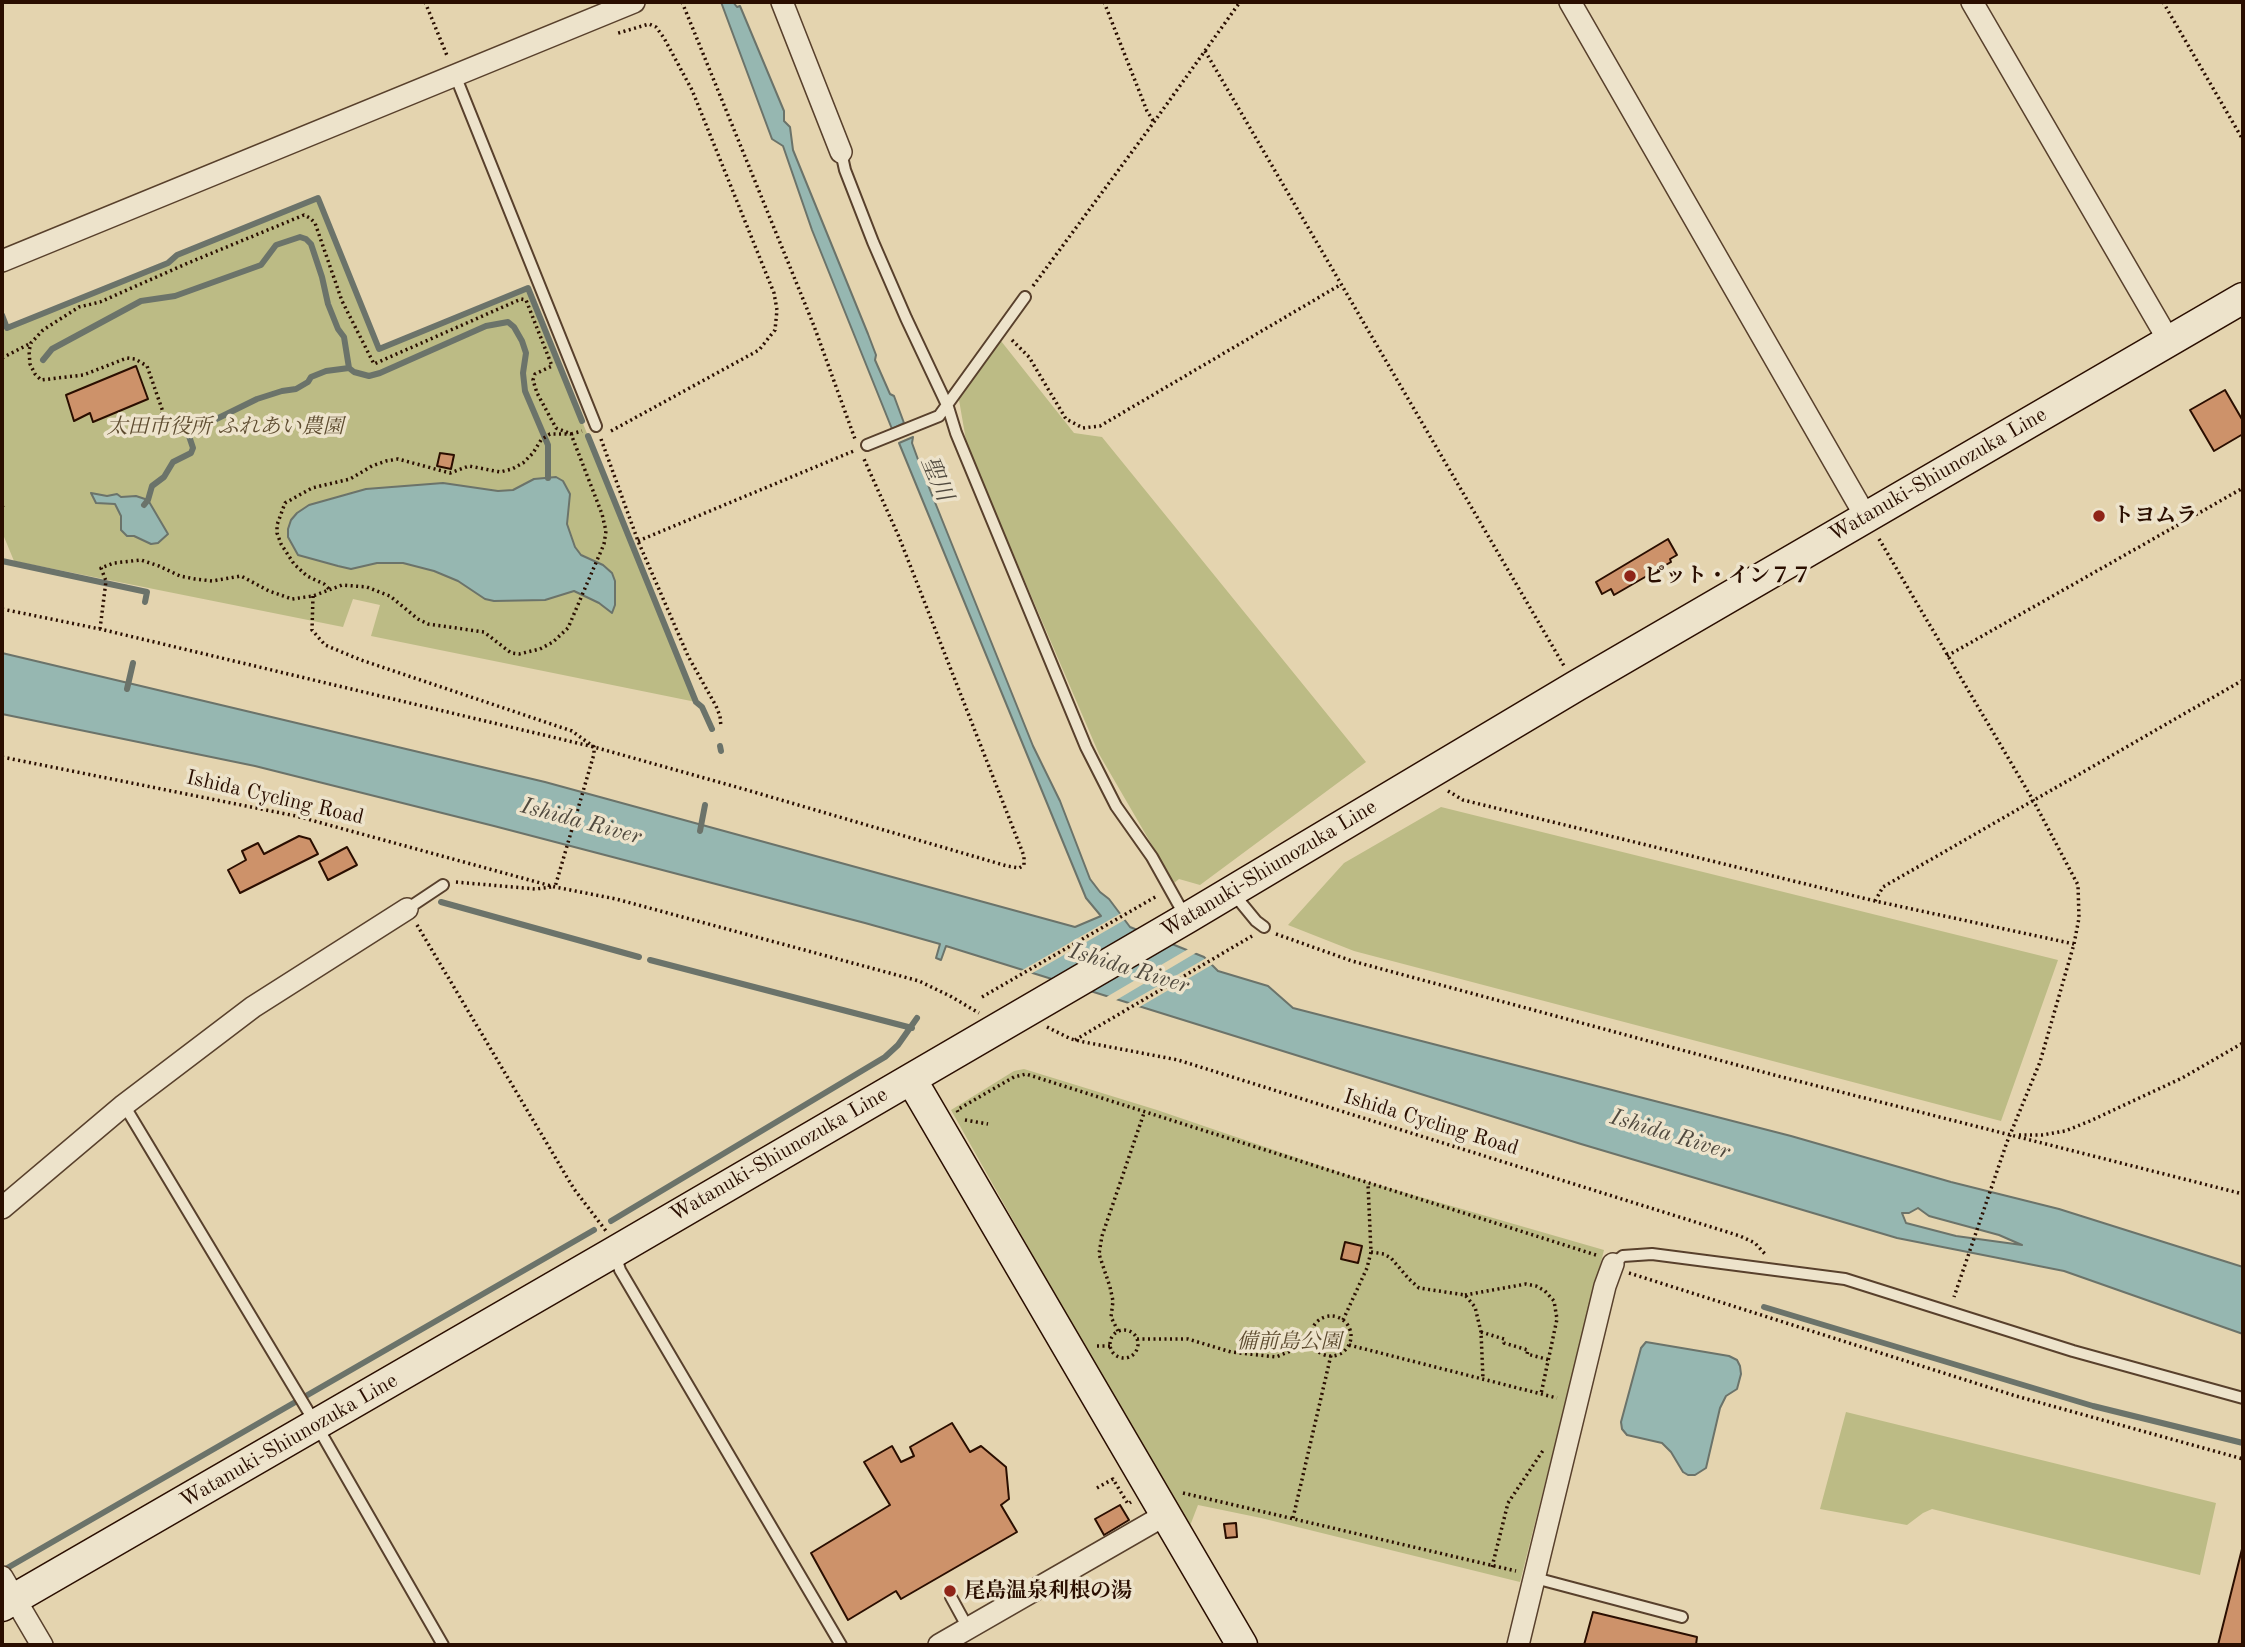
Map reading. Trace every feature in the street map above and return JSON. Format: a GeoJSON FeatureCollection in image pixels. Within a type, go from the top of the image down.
{"type":"FeatureCollection","features":[{"type":"Feature","properties":{"kind":"main road","name":"Watanuki-Shiunozuka Line"},"geometry":{"type":"LineString","coordinates":[[6,1594],[317,1426],[911,1079],[1038,1015],[1182,921],[1433,771],[2243,298]]}},
{"type":"Feature","properties":{"kind":"main road"},"geometry":{"type":"LineString","coordinates":[[911,1079],[1172,1503],[1242,1645]]}},
{"type":"Feature","properties":{"kind":"street"},"geometry":{"type":"LineString","coordinates":[[2,261],[634,2]]}},
{"type":"Feature","properties":{"kind":"street"},"geometry":{"type":"LineString","coordinates":[[782,2],[841,152]]}},
{"type":"Feature","properties":{"kind":"street"},"geometry":{"type":"LineString","coordinates":[[1570,2],[1866,517]]}},
{"type":"Feature","properties":{"kind":"street"},"geometry":{"type":"LineString","coordinates":[[1972,2],[2169,341]]}},
{"type":"Feature","properties":{"kind":"street"},"geometry":{"type":"LineString","coordinates":[[2,1208],[124,1105],[253,1007],[407,909]]}},
{"type":"Feature","properties":{"kind":"street"},"geometry":{"type":"LineString","coordinates":[[1518,1645],[1528,1575],[1613,1264]]}},
{"type":"Feature","properties":{"kind":"street"},"geometry":{"type":"LineString","coordinates":[[939,1645],[1172,1503]]}},
{"type":"Feature","properties":{"kind":"street"},"geometry":{"type":"LineString","coordinates":[[6,1594],[42,1645]]}},
{"type":"Feature","properties":{"kind":"lane"},"geometry":{"type":"LineString","coordinates":[[455,75],[596,426]]}},
{"type":"Feature","properties":{"kind":"lane"},"geometry":{"type":"LineString","coordinates":[[841,152],[845,170],[873,242],[948,407],[970,470],[1086,747],[1116,806],[1152,857],[1182,921]]}},
{"type":"Feature","properties":{"kind":"lane"},"geometry":{"type":"LineString","coordinates":[[863,447],[939,416],[1025,297]]}},
{"type":"Feature","properties":{"kind":"lane"},"geometry":{"type":"LineString","coordinates":[[407,909],[443,885]]}},
{"type":"Feature","properties":{"kind":"lane"},"geometry":{"type":"LineString","coordinates":[[1232,891],[1264,927]]}},
{"type":"Feature","properties":{"kind":"lane"},"geometry":{"type":"LineString","coordinates":[[124,1105],[317,1426],[443,1645]]}},
{"type":"Feature","properties":{"kind":"lane"},"geometry":{"type":"LineString","coordinates":[[614,1252],[620,1270],[841,1645]]}},
{"type":"Feature","properties":{"kind":"lane"},"geometry":{"type":"LineString","coordinates":[[1613,1264],[1623,1256],[1652,1254],[1845,1279],[2073,1351],[2243,1398]]}},
{"type":"Feature","properties":{"kind":"lane"},"geometry":{"type":"LineString","coordinates":[[1528,1575],[1682,1617]]}},
{"type":"Feature","properties":{"kind":"lane"},"geometry":{"type":"LineString","coordinates":[[951,1597],[968,1628]]}},
{"type":"Feature","properties":{"kind":"path"},"geometry":{"type":"LineString","coordinates":[[425,2],[455,75]]}},
{"type":"Feature","properties":{"kind":"path"},"geometry":{"type":"LineString","coordinates":[[2,608],[594,747],[1007,866],[1024,865],[1024,856],[899,537],[682,2]]}},
{"type":"Feature","properties":{"kind":"path"},"geometry":{"type":"LineString","coordinates":[[1104,2],[1147,111],[1154,122]]}},
{"type":"Feature","properties":{"kind":"path"},"geometry":{"type":"LineString","coordinates":[[1025,297],[1240,2]]}},
{"type":"Feature","properties":{"kind":"path"},"geometry":{"type":"LineString","coordinates":[[2163,2],[2243,140]]}},
{"type":"Feature","properties":{"kind":"path"},"geometry":{"type":"LineString","coordinates":[[612,35],[649,24],[656,27],[664,38],[692,90],[774,293],[777,310],[775,330],[760,350],[600,437],[638,541],[688,656],[716,706],[721,727]]}},
{"type":"Feature","properties":{"kind":"path"},"geometry":{"type":"LineString","coordinates":[[1205,51],[1576,686]]}},
{"type":"Feature","properties":{"kind":"path"},"geometry":{"type":"LineString","coordinates":[[2,358],[31,343],[43,330],[79,307],[100,302],[188,262],[304,215],[315,223],[342,301],[374,364],[521,299],[526,300],[552,366],[535,374],[533,380],[537,393],[556,428],[571,434],[606,531],[599,558],[568,628],[553,642],[540,649],[519,654],[511,653],[484,632],[428,624],[418,620],[390,596],[367,587],[342,585],[313,596],[292,599],[269,591],[242,576],[212,581],[180,576],[141,560],[114,563],[101,568],[106,583],[100,629]]}},
{"type":"Feature","properties":{"kind":"path"},"geometry":{"type":"LineString","coordinates":[[1001,332],[1029,356],[1066,419],[1083,428],[1100,425],[1340,285]]}},
{"type":"Feature","properties":{"kind":"path"},"geometry":{"type":"LineString","coordinates":[[31,343],[30,364],[34,374],[41,380],[83,375],[127,358],[147,366],[163,412],[138,429]]}},
{"type":"Feature","properties":{"kind":"path"},"geometry":{"type":"LineString","coordinates":[[330,590],[294,565],[281,544],[277,525],[285,503],[312,488],[350,479],[372,466],[398,459],[450,473],[469,466],[500,472],[512,470],[533,453],[541,440],[550,435],[571,434],[596,426]]}},
{"type":"Feature","properties":{"kind":"path"},"geometry":{"type":"LineString","coordinates":[[638,541],[863,447]]}},
{"type":"Feature","properties":{"kind":"path"},"geometry":{"type":"LineString","coordinates":[[1947,656],[2243,488]]}},
{"type":"Feature","properties":{"kind":"path"},"geometry":{"type":"LineString","coordinates":[[1882,544],[2033,800],[2078,885],[2079,918],[2074,944],[2040,1062],[2007,1142],[1955,1292]]}},
{"type":"Feature","properties":{"kind":"path"},"geometry":{"type":"LineString","coordinates":[[313,596],[312,630],[325,645],[361,660],[572,731],[594,747]]}},
{"type":"Feature","properties":{"kind":"path"},"geometry":{"type":"LineString","coordinates":[[1875,901],[1883,887],[2243,680]]}},
{"type":"Feature","properties":{"kind":"path"},"geometry":{"type":"LineString","coordinates":[[555,887],[594,747]]}},
{"type":"Feature","properties":{"kind":"path","name":"Ishida Cycling Road"},"geometry":{"type":"LineString","coordinates":[[2,757],[296,816],[555,887]]}},
{"type":"Feature","properties":{"kind":"path"},"geometry":{"type":"LineString","coordinates":[[1433,771],[1445,788],[1462,800],[1875,901],[2074,944]]}},
{"type":"Feature","properties":{"kind":"path"},"geometry":{"type":"LineString","coordinates":[[443,885],[458,882],[535,889],[555,887],[616,899],[919,981],[971,1008]]}},
{"type":"Feature","properties":{"kind":"path"},"geometry":{"type":"LineString","coordinates":[[982,997],[1159,895]]}},
{"type":"Feature","properties":{"kind":"path"},"geometry":{"type":"LineString","coordinates":[[407,909],[574,1189],[599,1221]]}},
{"type":"Feature","properties":{"kind":"path"},"geometry":{"type":"LineString","coordinates":[[1264,927],[1272,933],[1352,961],[1778,1076],[2243,1194]]}},
{"type":"Feature","properties":{"kind":"path"},"geometry":{"type":"LineString","coordinates":[[1075,1040],[1254,934]]}},
{"type":"Feature","properties":{"kind":"path","name":"Ishida Cycling Road"},"geometry":{"type":"LineString","coordinates":[[1038,1015],[1075,1040],[1178,1060],[1622,1199],[1740,1236],[1755,1243],[1768,1257]]}},
{"type":"Feature","properties":{"kind":"path"},"geometry":{"type":"LineString","coordinates":[[2010,1135],[2042,1135],[2065,1131],[2182,1078],[2243,1042]]}},
{"type":"Feature","properties":{"kind":"path"},"geometry":{"type":"LineString","coordinates":[[988,1124],[963,1120],[957,1110],[1021,1074],[1026,1074],[2016,1396],[2243,1459]]}},
{"type":"Feature","properties":{"kind":"path"},"geometry":{"type":"LineString","coordinates":[[1118,1331],[1111,1317],[1111,1287],[1099,1254],[1102,1237],[1143,1113]]}},
{"type":"Feature","properties":{"kind":"path"},"geometry":{"type":"LineString","coordinates":[[1343,1320],[1367,1268],[1371,1252],[1368,1184]]}},
{"type":"Feature","properties":{"kind":"path"},"geometry":{"type":"LineString","coordinates":[[1371,1252],[1391,1258],[1419,1287],[1465,1295],[1526,1284],[1545,1291],[1554,1301],[1557,1319],[1541,1394]]}},
{"type":"Feature","properties":{"kind":"path"},"geometry":{"type":"LineString","coordinates":[[1465,1295],[1475,1307],[1481,1332],[1483,1379]]}},
{"type":"Feature","properties":{"kind":"path"},"geometry":{"type":"LineString","coordinates":[[1327,1316],[1343,1320],[1351,1332],[1349,1345],[1340,1353],[1321,1353],[1312,1342],[1316,1323],[1327,1316]]}},
{"type":"Feature","properties":{"kind":"path"},"geometry":{"type":"LineString","coordinates":[[1123,1329],[1132,1332],[1137,1339],[1135,1353],[1127,1357],[1118,1356],[1110,1346],[1112,1337],[1123,1329]]}},
{"type":"Feature","properties":{"kind":"path"},"geometry":{"type":"LineString","coordinates":[[1481,1332],[1528,1350],[1527,1354],[1550,1360]]}},
{"type":"Feature","properties":{"kind":"path"},"geometry":{"type":"LineString","coordinates":[[1137,1339],[1188,1339],[1231,1352],[1276,1357],[1305,1345]]}},
{"type":"Feature","properties":{"kind":"path"},"geometry":{"type":"LineString","coordinates":[[1349,1345],[1560,1399]]}},
{"type":"Feature","properties":{"kind":"path"},"geometry":{"type":"LineString","coordinates":[[1092,1347],[1110,1346]]}},
{"type":"Feature","properties":{"kind":"path"},"geometry":{"type":"LineString","coordinates":[[1293,1518],[1331,1355]]}},
{"type":"Feature","properties":{"kind":"path"},"geometry":{"type":"LineString","coordinates":[[1492,1567],[1508,1503],[1547,1444]]}},
{"type":"Feature","properties":{"kind":"path"},"geometry":{"type":"LineString","coordinates":[[1172,1503],[1293,1518],[1528,1575]]}},
{"type":"Feature","properties":{"kind":"green space","name":"太田市役所 ふれあい農園"},"geometry":{"type":"Polygon","coordinates":[[[318,198],[379,348],[528,288],[696,702],[371,636],[380,605],[353,599],[343,627],[14,561],[2,532],[2,315],[8,328],[318,198]]]}},
{"type":"Feature","properties":{"kind":"green space"},"geometry":{"type":"Polygon","coordinates":[[[1001,341],[1074,433],[1102,437],[1366,762],[1200,885],[1179,879],[1174,883],[1099,754],[967,446],[959,400],[1001,341]]]}},
{"type":"Feature","properties":{"kind":"green space"},"geometry":{"type":"Polygon","coordinates":[[[1441,807],[2058,960],[2001,1121],[1354,951],[1288,925],[1344,863],[1441,807]]]}},
{"type":"Feature","properties":{"kind":"green space","name":"備前島公園"},"geometry":{"type":"Polygon","coordinates":[[[1024,1069],[1157,1110],[1365,1181],[1604,1250],[1520,1582],[1198,1505],[1188,1531],[951,1110],[1014,1071],[1024,1069]]]}},
{"type":"Feature","properties":{"kind":"green space"},"geometry":{"type":"Polygon","coordinates":[[[1846,1412],[2216,1503],[2200,1575],[1932,1509],[1907,1525],[1820,1509],[1846,1412]]]}},
{"type":"Feature","properties":{"kind":"water"},"geometry":{"type":"Polygon","coordinates":[[[721,2],[733,2],[737,7],[740,6],[784,111],[784,121],[790,127],[793,150],[868,334],[876,355],[875,360],[890,394],[894,396],[904,423],[892,429],[812,230],[783,146],[772,139],[721,2]]]}},
{"type":"Feature","properties":{"kind":"water","name":"Ishida River"},"geometry":{"type":"Polygon","coordinates":[[[913,437],[912,443],[920,465],[1033,746],[1060,801],[1090,879],[1130,927],[1204,957],[1218,971],[1268,986],[1293,1008],[1791,1136],[1951,1182],[2059,1209],[2243,1267],[2243,1334],[2064,1271],[1897,1238],[1581,1144],[946,946],[941,960],[936,958],[940,944],[865,923],[255,766],[2,714],[2,653],[545,782],[1075,927],[1101,916],[1086,898],[899,443],[913,437]],[[1918,1208],[1902,1213],[1906,1223],[1956,1236],[2022,1245],[1999,1235],[1929,1216],[1918,1208]]]}},
{"type":"Feature","properties":{"kind":"water"},"geometry":{"type":"Polygon","coordinates":[[[556,477],[563,481],[570,494],[567,524],[575,547],[581,555],[603,565],[612,573],[615,581],[615,605],[612,613],[599,603],[574,591],[545,600],[494,601],[485,599],[458,581],[403,563],[377,563],[351,569],[338,566],[298,555],[288,537],[291,520],[309,505],[366,489],[443,483],[498,491],[513,490],[534,479],[556,477]]]}},
{"type":"Feature","properties":{"kind":"water"},"geometry":{"type":"Polygon","coordinates":[[[91,493],[136,496],[148,500],[168,534],[158,543],[151,544],[134,536],[127,536],[121,530],[121,516],[115,504],[96,503],[91,493]]]}},
{"type":"Feature","properties":{"kind":"water"},"geometry":{"type":"Polygon","coordinates":[[[1646,1342],[1729,1356],[1737,1360],[1740,1366],[1737,1389],[1726,1396],[1720,1408],[1706,1468],[1695,1475],[1683,1472],[1662,1443],[1627,1435],[1622,1429],[1621,1422],[1641,1348],[1646,1342]]]}},
{"type":"Feature","properties":{"kind":"pier"},"geometry":{"type":"Polygon","coordinates":[[[1123,912],[1128,918],[1029,975],[1019,972],[1123,912]]]}},
{"type":"Feature","properties":{"kind":"pier"},"geometry":{"type":"Polygon","coordinates":[[[1190,948],[1199,951],[1113,1002],[1103,999],[1190,948]]]}},
{"type":"Feature","properties":{"kind":"pier"},"geometry":{"type":"Polygon","coordinates":[[[1208,957],[1215,963],[1136,1009],[1125,1005],[1208,957]]]}},
{"type":"Feature","properties":{"kind":"building"},"geometry":{"type":"Polygon","coordinates":[[[136,366],[148,399],[93,422],[90,413],[74,421],[66,395],[136,366]]]}},
{"type":"Feature","properties":{"kind":"building"},"geometry":{"type":"Polygon","coordinates":[[[2225,390],[2243,421],[2243,434],[2214,451],[2190,410],[2225,390]]]}},
{"type":"Feature","properties":{"kind":"building"},"geometry":{"type":"Polygon","coordinates":[[[440,453],[454,455],[451,469],[437,466],[440,453]]]}},
{"type":"Feature","properties":{"kind":"building"},"geometry":{"type":"Polygon","coordinates":[[[1668,539],[1677,555],[1670,559],[1671,562],[1614,595],[1611,589],[1602,594],[1596,582],[1668,539]]]}},
{"type":"Feature","properties":{"kind":"building"},"geometry":{"type":"Polygon","coordinates":[[[299,836],[310,839],[318,854],[240,893],[228,870],[246,860],[242,851],[258,843],[264,854],[299,836]]]}},
{"type":"Feature","properties":{"kind":"building"},"geometry":{"type":"Polygon","coordinates":[[[347,847],[357,865],[328,880],[319,862],[347,847]]]}},
{"type":"Feature","properties":{"kind":"building"},"geometry":{"type":"Polygon","coordinates":[[[1345,1242],[1362,1246],[1358,1263],[1341,1259],[1345,1242]]]}},
{"type":"Feature","properties":{"kind":"building"},"geometry":{"type":"Polygon","coordinates":[[[952,1423],[970,1452],[981,1446],[1006,1467],[1009,1499],[1001,1505],[1017,1532],[901,1599],[896,1591],[848,1620],[811,1553],[890,1505],[864,1462],[892,1446],[901,1462],[914,1456],[910,1447],[952,1423]]]}},
{"type":"Feature","properties":{"kind":"building"},"geometry":{"type":"Polygon","coordinates":[[[1120,1505],[1129,1520],[1104,1535],[1095,1519],[1120,1505]]]}},
{"type":"Feature","properties":{"kind":"building"},"geometry":{"type":"Polygon","coordinates":[[[1236,1523],[1237,1537],[1226,1538],[1224,1524],[1236,1523]]]}},
{"type":"Feature","properties":{"kind":"building"},"geometry":{"type":"Polygon","coordinates":[[[2242,1549],[2243,1645],[2218,1645],[2242,1549]]]}},
{"type":"Feature","properties":{"kind":"building"},"geometry":{"type":"Polygon","coordinates":[[[1593,1612],[1697,1637],[1696,1645],[1584,1645],[1593,1612]]]}},
{"type":"Feature","properties":{"kind":"waterway"},"geometry":{"type":"LineString","coordinates":[[2,315],[7,328],[168,263],[177,255],[318,198],[379,349],[528,288],[582,421]]}},
{"type":"Feature","properties":{"kind":"waterway"},"geometry":{"type":"LineString","coordinates":[[43,360],[52,349],[141,301],[175,296],[261,265],[276,245],[300,237],[311,244],[328,304],[344,337],[349,368],[354,372],[369,376],[380,373],[486,326],[508,322],[514,327],[526,353],[523,373],[525,391],[548,445],[548,478]]}},
{"type":"Feature","properties":{"kind":"waterway"},"geometry":{"type":"LineString","coordinates":[[144,505],[152,486],[164,477],[173,462],[191,453],[193,448],[189,436],[192,431],[257,399],[296,389],[311,377],[326,371],[349,368]]}},
{"type":"Feature","properties":{"kind":"waterway"},"geometry":{"type":"LineString","coordinates":[[588,436],[696,702],[702,707],[712,729]]}},
{"type":"Feature","properties":{"kind":"waterway"},"geometry":{"type":"LineString","coordinates":[[2,561],[147,592],[145,602]]}},
{"type":"Feature","properties":{"kind":"waterway"},"geometry":{"type":"LineString","coordinates":[[127,689],[133,663]]}},
{"type":"Feature","properties":{"kind":"waterway"},"geometry":{"type":"LineString","coordinates":[[720,746],[721,751]]}},
{"type":"Feature","properties":{"kind":"waterway"},"geometry":{"type":"LineString","coordinates":[[700,831],[705,805]]}},
{"type":"Feature","properties":{"kind":"waterway"},"geometry":{"type":"LineString","coordinates":[[441,902],[639,957]]}},
{"type":"Feature","properties":{"kind":"waterway"},"geometry":{"type":"LineString","coordinates":[[650,960],[912,1028]]}},
{"type":"Feature","properties":{"kind":"waterway"},"geometry":{"type":"LineString","coordinates":[[611,1221],[885,1057],[898,1045],[917,1018]]}},
{"type":"Feature","properties":{"kind":"waterway"},"geometry":{"type":"LineString","coordinates":[[2,1571],[594,1230]]}},
{"type":"Feature","properties":{"kind":"waterway"},"geometry":{"type":"LineString","coordinates":[[1764,1307],[2093,1406],[2243,1443]]}},
{"type":"Feature","properties":{"kind":"place","name":"トヨムラ"},"geometry":{"type":"Point","coordinates":[2099,516]}},
{"type":"Feature","properties":{"kind":"place","name":"ピット・イン７７"},"geometry":{"type":"Point","coordinates":[1630,576]}},
{"type":"Feature","properties":{"kind":"place","name":"尾島温泉利根の湯"},"geometry":{"type":"Point","coordinates":[950,1591]}},
{"type":"Feature","properties":{"kind":"water label","name":"聖川"},"geometry":{"type":"Point","coordinates":[936,479]}}]}
